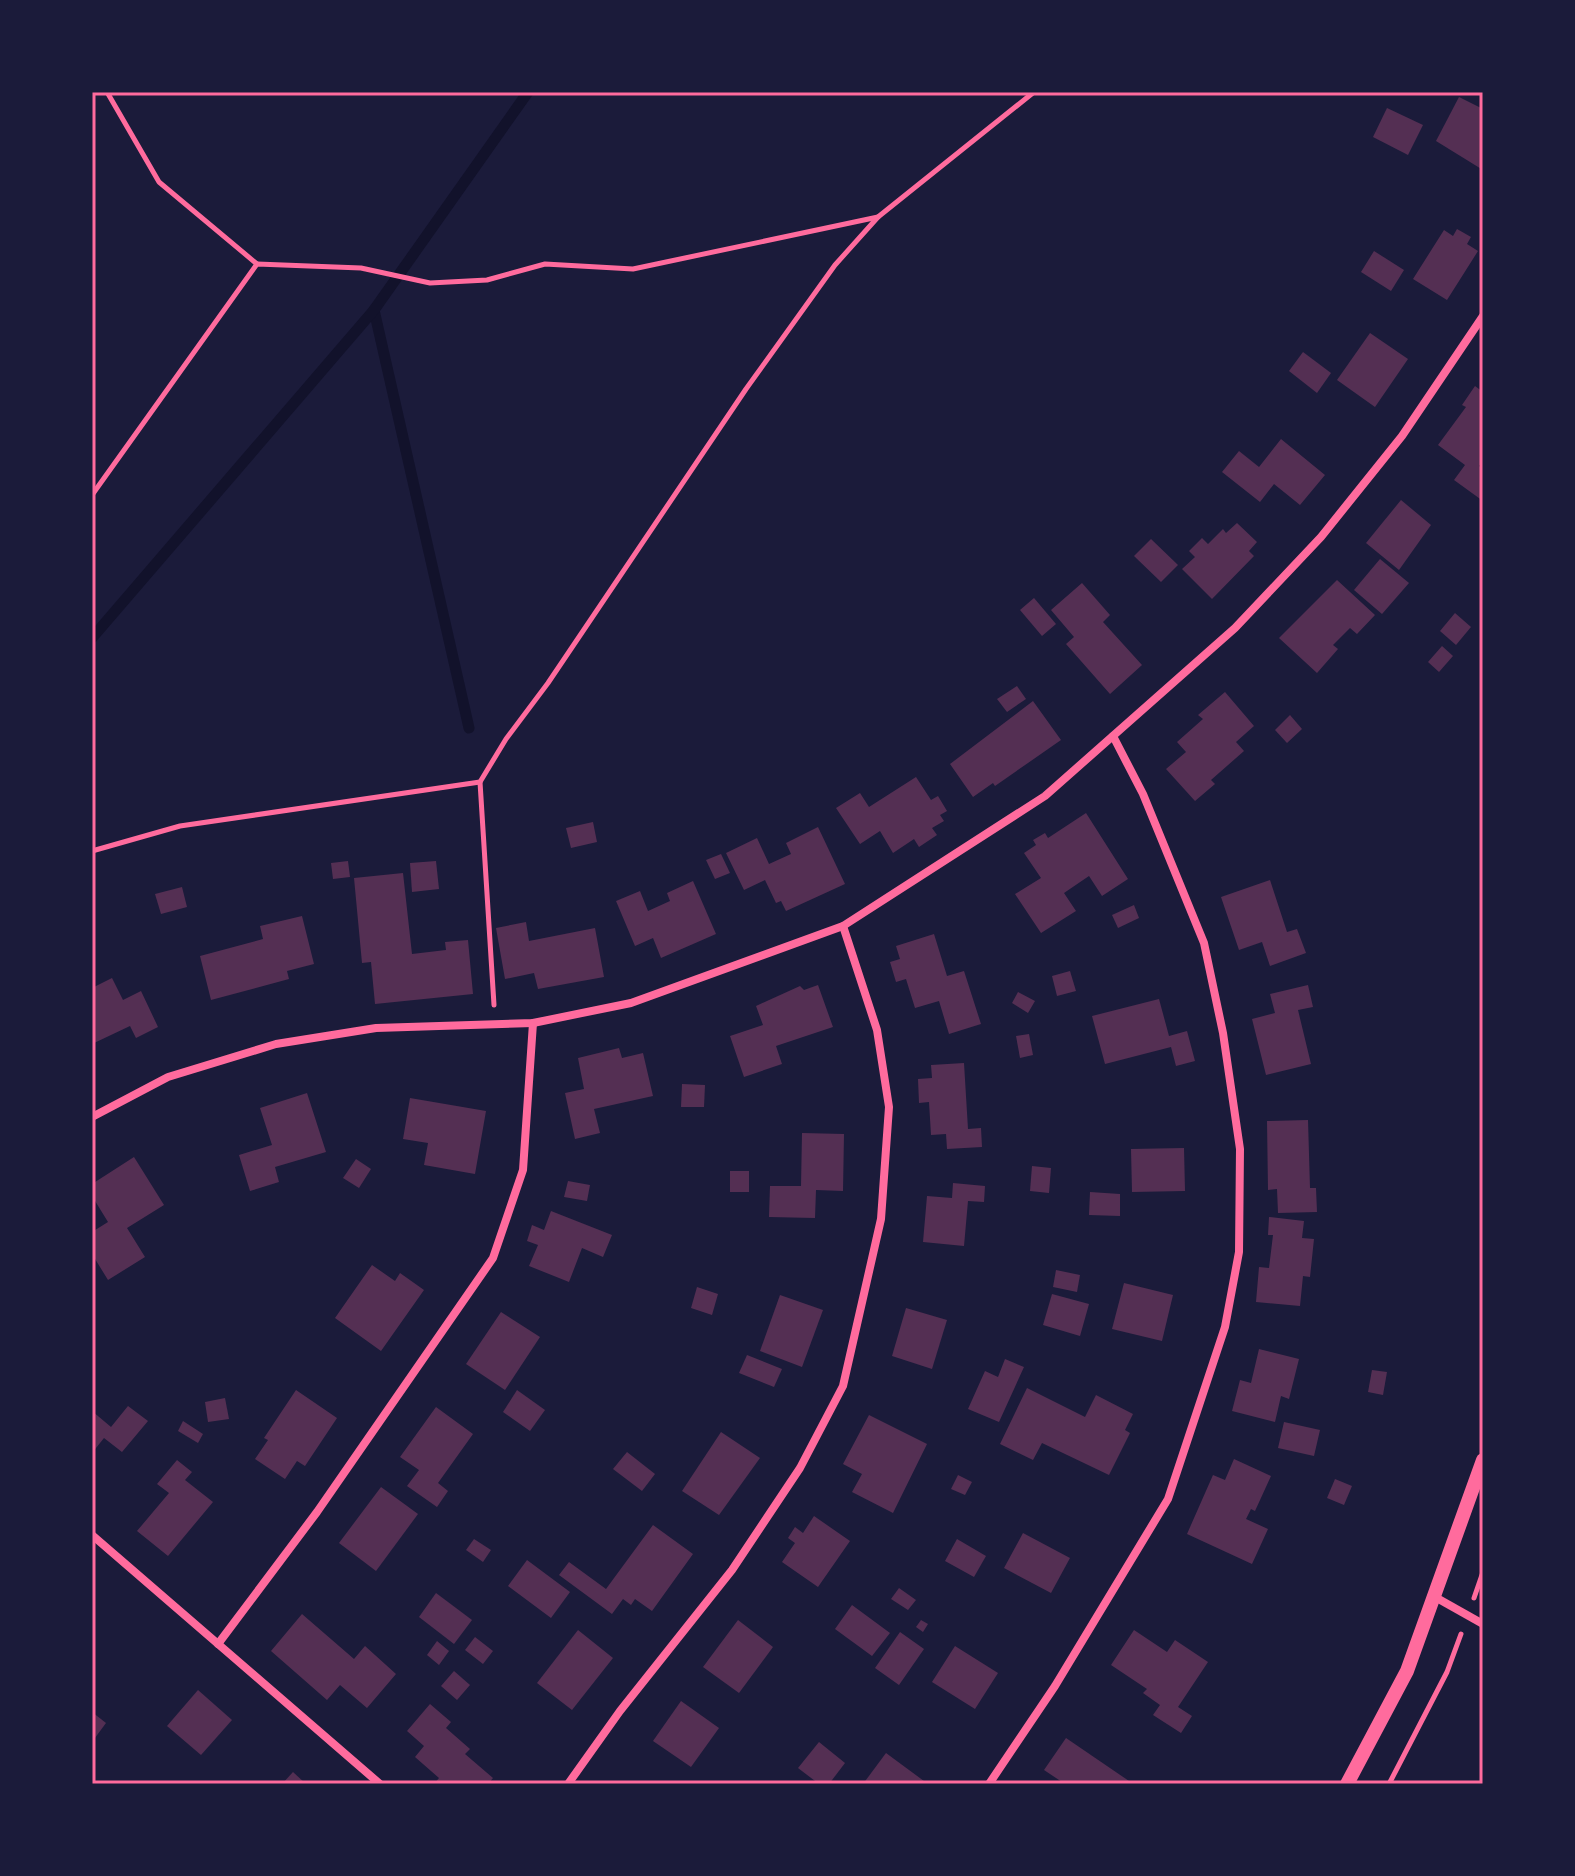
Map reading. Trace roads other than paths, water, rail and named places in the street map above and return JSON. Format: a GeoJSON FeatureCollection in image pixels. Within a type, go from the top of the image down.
{"type":"FeatureCollection","features":[{"type":"Feature","properties":{"kind":"street"},"geometry":{"type":"LineString","coordinates":[[92,1117],[168,1077],[276,1044],[376,1028],[533,1023],[631,1003],[843,926],[1045,796],[1235,628],[1321,537],[1402,436],[1483,316]]}},
{"type":"Feature","properties":{"kind":"street"},"geometry":{"type":"LineString","coordinates":[[989,1784],[1055,1686],[1168,1499],[1225,1327],[1239,1252],[1240,1149],[1223,1033],[1204,943],[1143,794],[1113,736]]}},
{"type":"Feature","properties":{"kind":"street"},"geometry":{"type":"LineString","coordinates":[[568,1784],[620,1711],[732,1570],[800,1468],[843,1386],[881,1219],[889,1107],[877,1030],[843,926]]}},
{"type":"Feature","properties":{"kind":"street"},"geometry":{"type":"LineString","coordinates":[[218,1644],[335,1487],[493,1258],[523,1170],[533,1023]]}},
{"type":"Feature","properties":{"kind":"street"},"geometry":{"type":"LineString","coordinates":[[1347,1784],[1407,1671],[1483,1460]]}},
{"type":"Feature","properties":{"kind":"street"},"geometry":{"type":"LineString","coordinates":[[92,1535],[380,1784]]}},
{"type":"Feature","properties":{"kind":"street"},"geometry":{"type":"LineString","coordinates":[[1435,1597],[1483,1624]]}},
{"type":"Feature","properties":{"kind":"waterway"},"geometry":{"type":"LineString","coordinates":[[92,638],[374,310],[528,92]]}},
{"type":"Feature","properties":{"kind":"waterway"},"geometry":{"type":"LineString","coordinates":[[374,310],[469,728]]}}]}
